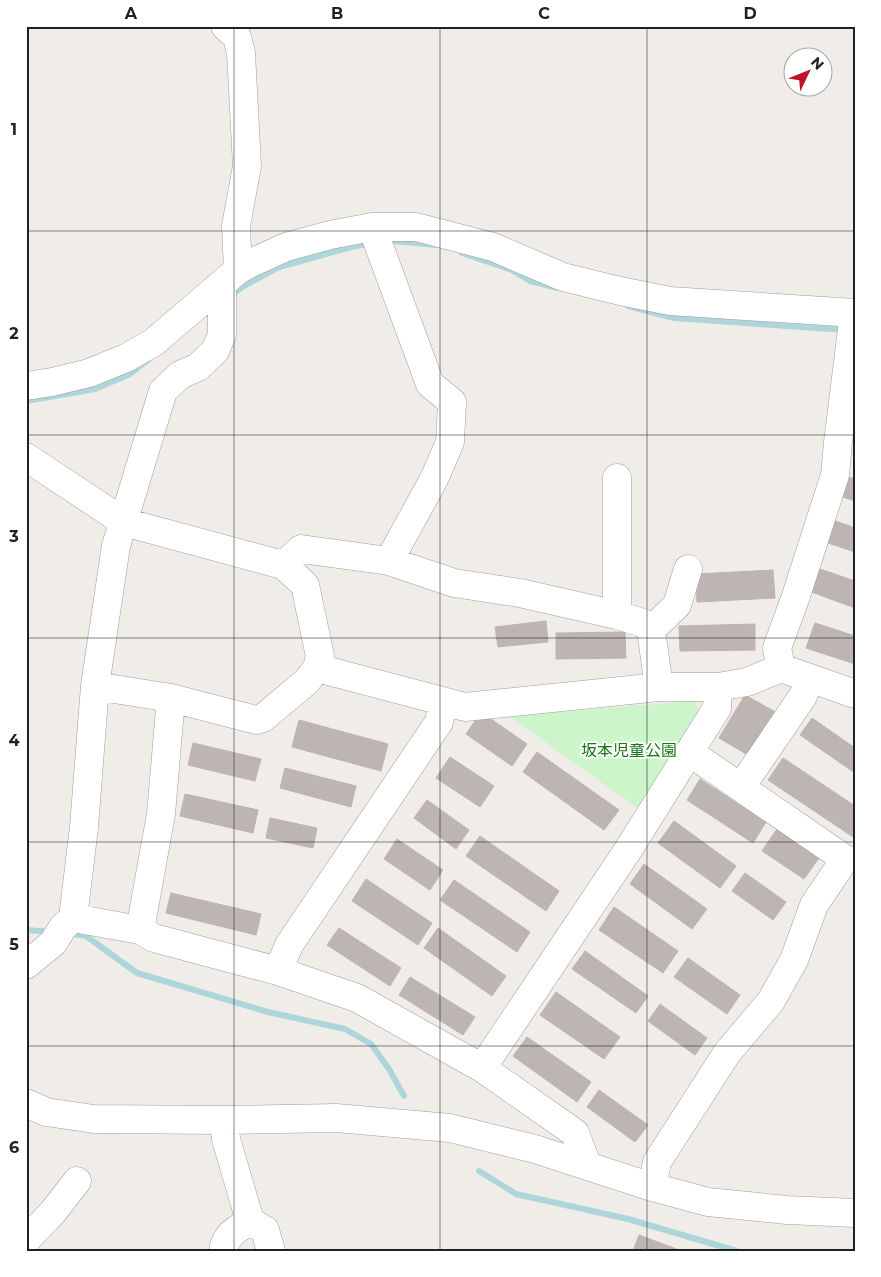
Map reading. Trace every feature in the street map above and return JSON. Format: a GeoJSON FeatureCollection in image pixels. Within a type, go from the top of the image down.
{"type":"FeatureCollection","features":[{"type":"Feature","properties":{"kind":"street"},"geometry":{"type":"LineString","coordinates":[[225,26],[237,37],[241,53],[247,166],[236,226],[238,270]]}},
{"type":"Feature","properties":{"kind":"street"},"geometry":{"type":"LineString","coordinates":[[26,386],[89,373],[126,358],[154,342],[238,270],[253,262],[286,247],[372,227],[416,226],[493,247],[563,277],[670,301],[855,313],[835,475],[777,648],[781,668]]}},
{"type":"Feature","properties":{"kind":"street"},"geometry":{"type":"LineString","coordinates":[[372,227],[430,384],[452,402],[450,442],[434,479],[389,561]]}},
{"type":"Feature","properties":{"kind":"street"},"geometry":{"type":"LineString","coordinates":[[26,965],[53,943],[64,928],[84,827],[95,686],[116,546],[163,391],[180,375],[198,366],[215,351],[222,335],[222,293],[218,288]]}},
{"type":"Feature","properties":{"kind":"street"},"geometry":{"type":"LineString","coordinates":[[26,457],[124,522],[283,565],[305,585],[320,656],[317,668],[307,681],[263,718],[256,720],[171,698],[95,686]]}},
{"type":"Feature","properties":{"kind":"street"},"geometry":{"type":"LineString","coordinates":[[617,478],[617,615]]}},
{"type":"Feature","properties":{"kind":"street"},"geometry":{"type":"LineString","coordinates":[[283,565],[301,549],[389,561],[454,583],[520,592],[643,623],[651,630],[659,687]]}},
{"type":"Feature","properties":{"kind":"street"},"geometry":{"type":"LineString","coordinates":[[651,630],[677,606],[688,569]]}},
{"type":"Feature","properties":{"kind":"street"},"geometry":{"type":"LineString","coordinates":[[317,668],[465,707],[659,687],[718,687],[747,682],[781,668],[855,694]]}},
{"type":"Feature","properties":{"kind":"street"},"geometry":{"type":"LineString","coordinates":[[741,787],[803,696],[810,678]]}},
{"type":"Feature","properties":{"kind":"street"},"geometry":{"type":"LineString","coordinates":[[482,1068],[628,850],[717,708],[718,687]]}},
{"type":"Feature","properties":{"kind":"street"},"geometry":{"type":"LineString","coordinates":[[140,930],[161,814],[171,698]]}},
{"type":"Feature","properties":{"kind":"street"},"geometry":{"type":"LineString","coordinates":[[278,971],[289,945],[439,722],[443,701]]}},
{"type":"Feature","properties":{"kind":"street"},"geometry":{"type":"LineString","coordinates":[[652,1187],[657,1162],[727,1053],[771,1001],[794,960],[814,905],[845,859],[689,752]]}},
{"type":"Feature","properties":{"kind":"street"},"geometry":{"type":"LineString","coordinates":[[64,928],[140,930],[154,938],[278,971],[357,998],[482,1068],[575,1133],[587,1165]]}},
{"type":"Feature","properties":{"kind":"street"},"geometry":{"type":"LineString","coordinates":[[26,1103],[46,1112],[94,1119],[224,1120],[336,1118],[450,1128],[535,1149],[652,1187],[708,1202],[788,1210],[855,1212]]}},
{"type":"Feature","properties":{"kind":"street"},"geometry":{"type":"LineString","coordinates":[[224,1120],[226,1139],[250,1221],[265,1230],[271,1251]]}},
{"type":"Feature","properties":{"kind":"street"},"geometry":{"type":"LineString","coordinates":[[26,1240],[53,1212],[77,1181]]}},
{"type":"Feature","properties":{"kind":"street"},"geometry":{"type":"LineString","coordinates":[[223,1251],[224,1243],[233,1232],[250,1221]]}},
{"type":"Feature","properties":{"kind":"green space","name":"坂本児童公園"},"geometry":{"type":"Polygon","coordinates":[[[695,701],[700,716],[641,811],[509,716],[695,701]]]}},
{"type":"Feature","properties":{"kind":"building"},"geometry":{"type":"Polygon","coordinates":[[[849,477],[855,479],[855,501],[843,497],[849,477]]]}},
{"type":"Feature","properties":{"kind":"building"},"geometry":{"type":"Polygon","coordinates":[[[833,520],[855,528],[855,552],[825,542],[833,520]]]}},
{"type":"Feature","properties":{"kind":"building"},"geometry":{"type":"Polygon","coordinates":[[[817,568],[855,581],[855,608],[809,591],[817,568]]]}},
{"type":"Feature","properties":{"kind":"building"},"geometry":{"type":"Polygon","coordinates":[[[773,570],[775,598],[697,602],[696,574],[773,570]]]}},
{"type":"Feature","properties":{"kind":"building"},"geometry":{"type":"Polygon","coordinates":[[[546,621],[548,642],[498,647],[495,627],[546,621]]]}},
{"type":"Feature","properties":{"kind":"building"},"geometry":{"type":"Polygon","coordinates":[[[815,623],[855,636],[855,664],[806,648],[815,623]]]}},
{"type":"Feature","properties":{"kind":"building"},"geometry":{"type":"Polygon","coordinates":[[[755,624],[755,650],[680,651],[679,626],[755,624]]]}},
{"type":"Feature","properties":{"kind":"building"},"geometry":{"type":"Polygon","coordinates":[[[625,632],[626,658],[556,659],[556,633],[625,632]]]}},
{"type":"Feature","properties":{"kind":"building"},"geometry":{"type":"Polygon","coordinates":[[[745,695],[779,714],[753,758],[719,738],[745,695]]]}},
{"type":"Feature","properties":{"kind":"building"},"geometry":{"type":"Polygon","coordinates":[[[481,712],[527,744],[512,766],[466,734],[481,712]]]}},
{"type":"Feature","properties":{"kind":"building"},"geometry":{"type":"Polygon","coordinates":[[[812,718],[855,748],[855,773],[800,735],[812,718]]]}},
{"type":"Feature","properties":{"kind":"building"},"geometry":{"type":"Polygon","coordinates":[[[299,720],[388,744],[381,771],[292,747],[299,720]]]}},
{"type":"Feature","properties":{"kind":"building"},"geometry":{"type":"Polygon","coordinates":[[[193,743],[261,759],[255,781],[188,765],[193,743]]]}},
{"type":"Feature","properties":{"kind":"building"},"geometry":{"type":"Polygon","coordinates":[[[537,752],[619,810],[604,830],[523,772],[537,752]]]}},
{"type":"Feature","properties":{"kind":"building"},"geometry":{"type":"Polygon","coordinates":[[[450,757],[494,786],[480,807],[436,778],[450,757]]]}},
{"type":"Feature","properties":{"kind":"building"},"geometry":{"type":"Polygon","coordinates":[[[783,758],[855,806],[855,834],[853,837],[768,780],[783,758]]]}},
{"type":"Feature","properties":{"kind":"building"},"geometry":{"type":"Polygon","coordinates":[[[285,768],[356,786],[351,807],[280,788],[285,768]]]}},
{"type":"Feature","properties":{"kind":"building"},"geometry":{"type":"Polygon","coordinates":[[[700,779],[766,822],[753,843],[687,800],[700,779]]]}},
{"type":"Feature","properties":{"kind":"building"},"geometry":{"type":"Polygon","coordinates":[[[185,794],[258,810],[253,833],[180,816],[185,794]]]}},
{"type":"Feature","properties":{"kind":"building"},"geometry":{"type":"Polygon","coordinates":[[[427,800],[469,830],[456,849],[414,818],[427,800]]]}},
{"type":"Feature","properties":{"kind":"building"},"geometry":{"type":"Polygon","coordinates":[[[270,818],[317,828],[313,848],[266,838],[270,818]]]}},
{"type":"Feature","properties":{"kind":"building"},"geometry":{"type":"Polygon","coordinates":[[[674,821],[736,866],[720,888],[658,843],[674,821]]]}},
{"type":"Feature","properties":{"kind":"building"},"geometry":{"type":"Polygon","coordinates":[[[777,829],[819,858],[804,879],[762,851],[777,829]]]}},
{"type":"Feature","properties":{"kind":"building"},"geometry":{"type":"Polygon","coordinates":[[[480,836],[559,891],[546,911],[466,856],[480,836]]]}},
{"type":"Feature","properties":{"kind":"building"},"geometry":{"type":"Polygon","coordinates":[[[397,839],[443,870],[430,890],[384,859],[397,839]]]}},
{"type":"Feature","properties":{"kind":"building"},"geometry":{"type":"Polygon","coordinates":[[[644,864],[707,909],[692,929],[630,884],[644,864]]]}},
{"type":"Feature","properties":{"kind":"building"},"geometry":{"type":"Polygon","coordinates":[[[745,873],[786,902],[773,920],[732,891],[745,873]]]}},
{"type":"Feature","properties":{"kind":"building"},"geometry":{"type":"Polygon","coordinates":[[[366,879],[432,923],[418,945],[352,901],[366,879]]]}},
{"type":"Feature","properties":{"kind":"building"},"geometry":{"type":"Polygon","coordinates":[[[454,880],[530,932],[517,952],[440,900],[454,880]]]}},
{"type":"Feature","properties":{"kind":"building"},"geometry":{"type":"Polygon","coordinates":[[[171,893],[261,914],[256,935],[166,913],[171,893]]]}},
{"type":"Feature","properties":{"kind":"building"},"geometry":{"type":"Polygon","coordinates":[[[614,907],[678,951],[663,973],[599,930],[614,907]]]}},
{"type":"Feature","properties":{"kind":"building"},"geometry":{"type":"Polygon","coordinates":[[[339,928],[401,968],[390,986],[327,945],[339,928]]]}},
{"type":"Feature","properties":{"kind":"building"},"geometry":{"type":"Polygon","coordinates":[[[438,928],[506,976],[492,996],[424,948],[438,928]]]}},
{"type":"Feature","properties":{"kind":"building"},"geometry":{"type":"Polygon","coordinates":[[[585,951],[648,996],[636,1013],[572,969],[585,951]]]}},
{"type":"Feature","properties":{"kind":"building"},"geometry":{"type":"Polygon","coordinates":[[[688,958],[740,995],[727,1014],[674,977],[688,958]]]}},
{"type":"Feature","properties":{"kind":"building"},"geometry":{"type":"Polygon","coordinates":[[[410,977],[475,1017],[463,1035],[399,995],[410,977]]]}},
{"type":"Feature","properties":{"kind":"building"},"geometry":{"type":"Polygon","coordinates":[[[556,992],[620,1037],[604,1059],[540,1015],[556,992]]]}},
{"type":"Feature","properties":{"kind":"building"},"geometry":{"type":"Polygon","coordinates":[[[660,1004],[707,1038],[695,1055],[648,1021],[660,1004]]]}},
{"type":"Feature","properties":{"kind":"building"},"geometry":{"type":"Polygon","coordinates":[[[527,1037],[591,1082],[577,1102],[513,1056],[527,1037]]]}},
{"type":"Feature","properties":{"kind":"building"},"geometry":{"type":"Polygon","coordinates":[[[599,1090],[648,1125],[635,1142],[587,1107],[599,1090]]]}},
{"type":"Feature","properties":{"kind":"building"},"geometry":{"type":"Polygon","coordinates":[[[639,1235],[682,1251],[633,1251],[639,1235]]]}},
{"type":"Feature","properties":{"kind":"waterway"},"geometry":{"type":"LineString","coordinates":[[384,242],[394,241],[436,245]]}},
{"type":"Feature","properties":{"kind":"waterway"},"geometry":{"type":"LineString","coordinates":[[230,296],[242,287],[279,267],[355,246],[372,244]]}},
{"type":"Feature","properties":{"kind":"waterway"},"geometry":{"type":"LineString","coordinates":[[462,253],[512,270],[530,281],[558,288]]}},
{"type":"Feature","properties":{"kind":"waterway"},"geometry":{"type":"LineString","coordinates":[[628,306],[674,318],[846,330]]}},
{"type":"Feature","properties":{"kind":"waterway"},"geometry":{"type":"LineString","coordinates":[[26,401],[95,389],[130,374],[149,359]]}},
{"type":"Feature","properties":{"kind":"waterway"},"geometry":{"type":"LineString","coordinates":[[26,930],[53,932]]}},
{"type":"Feature","properties":{"kind":"waterway"},"geometry":{"type":"LineString","coordinates":[[67,933],[86,936],[137,973],[268,1012],[345,1029],[371,1044],[389,1069],[404,1096]]}},
{"type":"Feature","properties":{"kind":"waterway"},"geometry":{"type":"LineString","coordinates":[[479,1171],[516,1194],[628,1219],[737,1251]]}}]}
